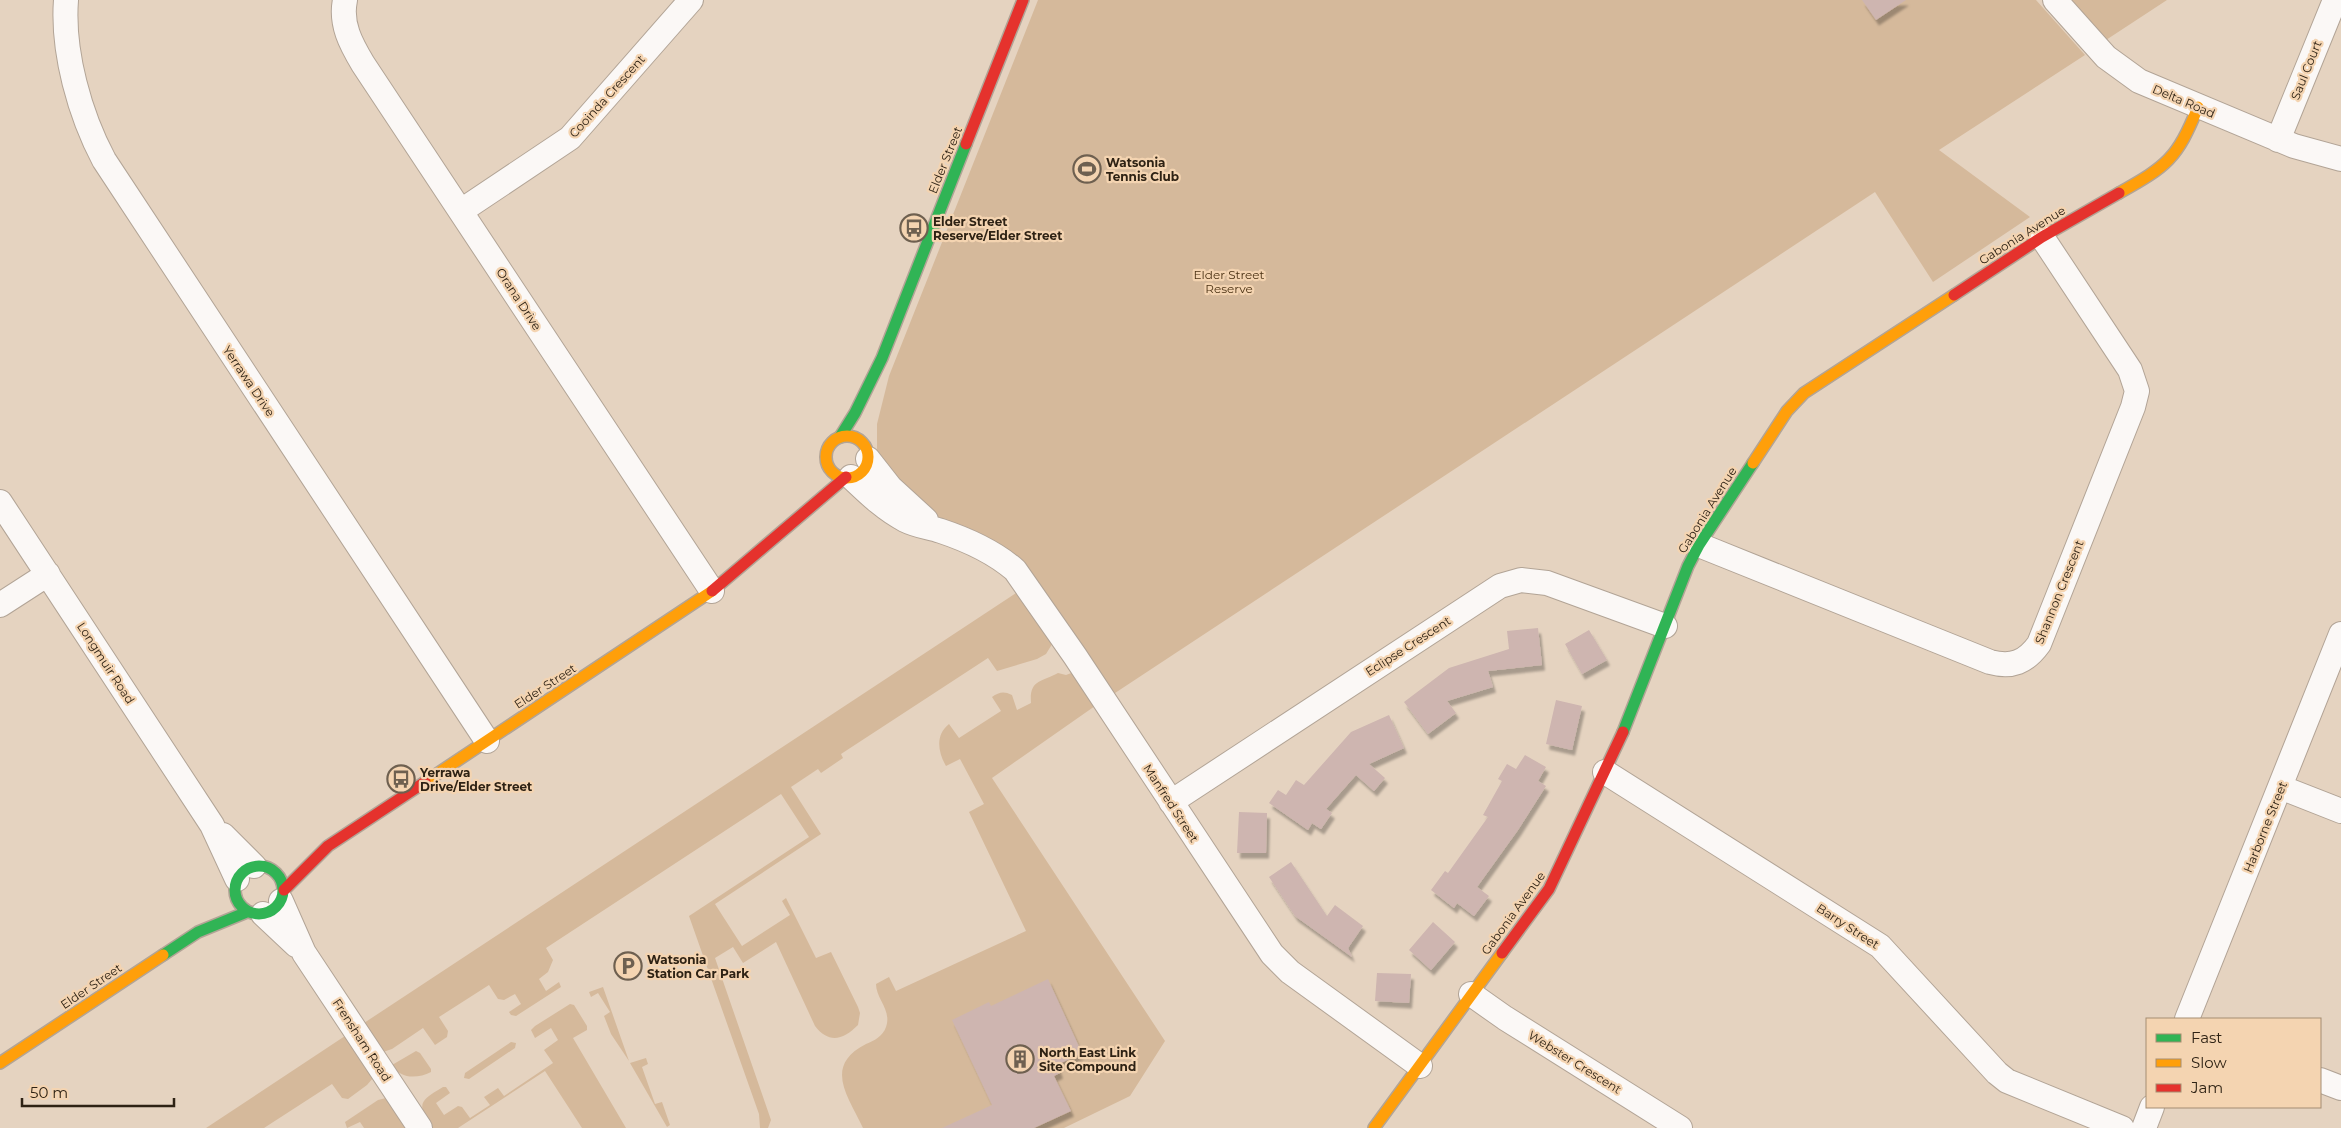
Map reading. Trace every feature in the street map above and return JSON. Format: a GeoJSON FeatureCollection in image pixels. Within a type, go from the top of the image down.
{"type":"FeatureCollection","features":[{"type":"Feature","properties":{"kind":"street","name":"Yerrawa Drive"},"geometry":{"type":"LineString","coordinates":[[66,0],[68,46],[75,84],[92,138],[104,160],[487,741]]}},
{"type":"Feature","properties":{"kind":"street","name":"Orana Drive"},"geometry":{"type":"LineString","coordinates":[[345,0],[344,18],[351,44],[712,591]]}},
{"type":"Feature","properties":{"kind":"street","name":"Cooinda Crescent"},"geometry":{"type":"LineString","coordinates":[[460,211],[570,138],[691,0]]}},
{"type":"Feature","properties":{"kind":"street","name":"Elder Street"},"geometry":{"type":"LineString","coordinates":[[840,437],[856,413],[882,358],[1023,0]]}},
{"type":"Feature","properties":{"kind":"street","name":"Delta Road"},"geometry":{"type":"LineString","coordinates":[[2055,0],[2092,43],[2123,71],[2158,91],[2278,140],[2341,159]]}},
{"type":"Feature","properties":{"kind":"street","name":"Saul Court"},"geometry":{"type":"LineString","coordinates":[[2278,140],[2335,0]]}},
{"type":"Feature","properties":{"kind":"street","name":"Gabonia Avenue"},"geometry":{"type":"LineString","coordinates":[[1374,1128],[1549,889],[1605,772],[1645,682],[1688,566],[1699,545],[1777,425],[1804,393],[2042,237],[2157,172],[2169,163],[2186,136],[2198,107]]}},
{"type":"Feature","properties":{"kind":"street","name":"Shannon Crescent"},"geometry":{"type":"LineString","coordinates":[[1699,545],[1990,662],[2010,665],[2022,662],[2032,655],[2043,635],[2122,436],[2137,391],[2130,370],[2042,237]]}},
{"type":"Feature","properties":{"kind":"street","name":"Elder Street"},"geometry":{"type":"LineString","coordinates":[[874,403],[882,358]]}},
{"type":"Feature","properties":{"kind":"street"},"geometry":{"type":"LineString","coordinates":[[867,454],[859,439],[853,436],[840,437],[834,440],[827,451],[825,469],[848,477],[863,471],[867,454],[870,431]]}},
{"type":"Feature","properties":{"kind":"street","name":"Manfred Street"},"geometry":{"type":"LineString","coordinates":[[867,454],[890,487],[908,505],[939,530]]}},
{"type":"Feature","properties":{"kind":"street","name":"Elder Street"},"geometry":{"type":"LineString","coordinates":[[0,1063],[198,932],[269,904],[328,846],[712,591],[770,540],[848,477]]}},
{"type":"Feature","properties":{"kind":"street","name":"Manfred Street"},"geometry":{"type":"LineString","coordinates":[[848,477],[881,505],[904,520],[919,526],[939,530],[992,553],[1009,564],[1024,580],[1279,963],[1420,1066]]}},
{"type":"Feature","properties":{"kind":"street","name":"Longmuir Road"},"geometry":{"type":"LineString","coordinates":[[0,502],[212,825],[249,877]]}},
{"type":"Feature","properties":{"kind":"street","name":"Elder Street"},"geometry":{"type":"LineString","coordinates":[[770,540],[788,512]]}},
{"type":"Feature","properties":{"kind":"street"},"geometry":{"type":"LineString","coordinates":[[0,605],[48,574]]}},
{"type":"Feature","properties":{"kind":"street","name":"Eclipse Crescent"},"geometry":{"type":"LineString","coordinates":[[1171,802],[1500,586],[1521,580],[1547,583],[1666,626]]}},
{"type":"Feature","properties":{"kind":"street","name":"Harborne Street"},"geometry":{"type":"LineString","coordinates":[[2187,1018],[2341,634]]}},
{"type":"Feature","properties":{"kind":"street","name":"Barry Street"},"geometry":{"type":"LineString","coordinates":[[1605,772],[1880,946],[1997,1073],[2007,1081],[2122,1128]]}},
{"type":"Feature","properties":{"kind":"street"},"geometry":{"type":"LineString","coordinates":[[2280,787],[2341,811]]}},
{"type":"Feature","properties":{"kind":"street","name":"Elder Street"},"geometry":{"type":"LineString","coordinates":[[302,856],[328,846]]}},
{"type":"Feature","properties":{"kind":"street","name":"Elder Street"},"geometry":{"type":"LineString","coordinates":[[198,932],[249,877],[285,863]]}},
{"type":"Feature","properties":{"kind":"street"},"geometry":{"type":"LineString","coordinates":[[278,874],[269,904],[237,901],[249,877],[278,874]]}},
{"type":"Feature","properties":{"kind":"street","name":"Frensham Road"},"geometry":{"type":"LineString","coordinates":[[269,904],[304,953],[420,1128]]}},
{"type":"Feature","properties":{"kind":"street","name":"Webster Crescent"},"geometry":{"type":"LineString","coordinates":[[1471,994],[1505,1018],[1680,1128]]}},
{"type":"Feature","properties":{"kind":"street"},"geometry":{"type":"LineString","coordinates":[[2321,1080],[2341,1088]]}},
{"type":"Feature","properties":{"kind":"street"},"geometry":{"type":"LineString","coordinates":[[2144,1128],[2152,1108]]}},
{"type":"Feature","properties":{"kind":"green space","name":"Elder Street Reserve"},"geometry":{"type":"Polygon","coordinates":[[[1038,0],[2036,0],[2085,55],[1939,150],[2030,217],[1933,282],[1875,192],[1112,695],[1036,581],[934,518],[877,456],[877,424],[889,376],[1038,0]]]}},
{"type":"Feature","properties":{"kind":"green space"},"geometry":{"type":"Polygon","coordinates":[[[2071,0],[2167,0],[2106,40],[2071,0]]]}},
{"type":"Feature","properties":{"kind":"green space"},"geometry":{"type":"Polygon","coordinates":[[[1019,591],[1054,641],[1046,654],[1037,659],[997,671],[988,658],[841,754],[843,758],[821,773],[818,769],[791,787],[821,834],[715,904],[742,946],[790,915],[782,901],[786,898],[816,958],[831,952],[860,1013],[858,1025],[841,1037],[831,1038],[820,1032],[815,1026],[776,942],[743,963],[733,947],[715,958],[771,1120],[768,1128],[760,1128],[759,1114],[689,916],[809,837],[781,794],[546,948],[553,960],[548,972],[539,979],[546,991],[559,982],[561,987],[516,1016],[511,1015],[509,1012],[521,1004],[515,994],[504,1000],[498,999],[489,985],[439,1017],[448,1031],[447,1037],[435,1045],[423,1028],[392,1049],[383,1052],[364,1023],[1019,591]]]}},
{"type":"Feature","properties":{"kind":"green space"},"geometry":{"type":"Polygon","coordinates":[[[1074,672],[1095,706],[992,778],[1165,1041],[1130,1096],[1064,1128],[863,1128],[846,1093],[842,1072],[845,1062],[853,1053],[878,1038],[886,1027],[887,1015],[878,995],[876,984],[889,977],[896,991],[1026,931],[969,812],[984,804],[960,759],[946,766],[939,744],[942,733],[949,724],[959,738],[1001,711],[992,697],[997,694],[1006,693],[1012,695],[1017,710],[1031,703],[1032,690],[1041,680],[1058,673],[1066,675],[1074,672]]]}},
{"type":"Feature","properties":{"kind":"green space"},"geometry":{"type":"Polygon","coordinates":[[[603,987],[629,1061],[611,1034],[604,1016],[610,1012],[598,993],[591,997],[589,992],[603,987]]]}},
{"type":"Feature","properties":{"kind":"green space"},"geometry":{"type":"Polygon","coordinates":[[[570,1004],[574,1005],[587,1026],[587,1030],[573,1038],[626,1128],[582,1128],[545,1071],[458,1128],[433,1128],[422,1108],[429,1096],[443,1087],[446,1087],[450,1093],[436,1103],[444,1115],[458,1106],[462,1107],[470,1118],[490,1105],[484,1097],[498,1088],[504,1096],[553,1063],[544,1050],[558,1040],[551,1028],[535,1038],[531,1030],[570,1004]]]}},
{"type":"Feature","properties":{"kind":"green space"},"geometry":{"type":"Polygon","coordinates":[[[345,1036],[373,1078],[367,1085],[348,1099],[342,1098],[332,1084],[264,1128],[206,1128],[345,1036]]]}},
{"type":"Feature","properties":{"kind":"green space"},"geometry":{"type":"Polygon","coordinates":[[[511,1042],[516,1043],[515,1048],[469,1079],[464,1078],[465,1073],[511,1042]]]}},
{"type":"Feature","properties":{"kind":"green space"},"geometry":{"type":"Polygon","coordinates":[[[416,1051],[420,1053],[431,1069],[431,1072],[415,1077],[404,1075],[395,1070],[392,1065],[416,1051]]]}},
{"type":"Feature","properties":{"kind":"green space"},"geometry":{"type":"Polygon","coordinates":[[[646,1058],[648,1064],[642,1067],[655,1104],[662,1102],[670,1125],[667,1127],[630,1063],[646,1058]]]}},
{"type":"Feature","properties":{"kind":"green space"},"geometry":{"type":"Polygon","coordinates":[[[386,1098],[406,1128],[364,1128],[360,1122],[347,1128],[345,1122],[378,1100],[386,1098]]]}},
{"type":"Feature","properties":{"kind":"building"},"geometry":{"type":"Polygon","coordinates":[[[1862,0],[1906,0],[1876,20],[1862,0]]]}},
{"type":"Feature","properties":{"kind":"building"},"geometry":{"type":"Polygon","coordinates":[[[1538,628],[1542,665],[1488,671],[1493,687],[1447,701],[1456,713],[1428,734],[1404,702],[1449,668],[1509,649],[1507,631],[1538,628]]]}},
{"type":"Feature","properties":{"kind":"building"},"geometry":{"type":"Polygon","coordinates":[[[1589,630],[1607,660],[1582,674],[1565,644],[1589,630]]]}},
{"type":"Feature","properties":{"kind":"building"},"geometry":{"type":"Polygon","coordinates":[[[1556,700],[1582,706],[1572,750],[1546,744],[1556,700]]]}},
{"type":"Feature","properties":{"kind":"building"},"geometry":{"type":"Polygon","coordinates":[[[1389,715],[1404,748],[1369,764],[1385,778],[1374,791],[1356,775],[1326,809],[1332,813],[1321,829],[1312,823],[1308,830],[1269,803],[1278,790],[1286,795],[1296,780],[1304,785],[1351,732],[1389,715]]]}},
{"type":"Feature","properties":{"kind":"building"},"geometry":{"type":"Polygon","coordinates":[[[1525,755],[1546,767],[1538,781],[1546,786],[1518,830],[1477,887],[1489,896],[1474,916],[1457,903],[1454,908],[1431,890],[1445,871],[1448,873],[1488,817],[1483,815],[1502,781],[1498,779],[1507,764],[1516,769],[1525,755]]]}},
{"type":"Feature","properties":{"kind":"building"},"geometry":{"type":"Polygon","coordinates":[[[1239,812],[1267,813],[1266,853],[1237,853],[1239,812]]]}},
{"type":"Feature","properties":{"kind":"building"},"geometry":{"type":"Polygon","coordinates":[[[1291,862],[1327,916],[1335,905],[1363,926],[1348,948],[1352,957],[1295,916],[1269,877],[1291,862]]]}},
{"type":"Feature","properties":{"kind":"building"},"geometry":{"type":"Polygon","coordinates":[[[1433,922],[1455,942],[1431,970],[1409,950],[1433,922]]]}},
{"type":"Feature","properties":{"kind":"building"},"geometry":{"type":"Polygon","coordinates":[[[1377,973],[1411,974],[1409,1003],[1375,1001],[1377,973]]]}},
{"type":"Feature","properties":{"kind":"building","name":"North East Link Site Compound"},"geometry":{"type":"Polygon","coordinates":[[[1048,979],[1082,1053],[1057,1065],[1060,1073],[1054,1076],[1071,1111],[1034,1128],[942,1128],[992,1105],[952,1020],[989,1002],[991,1006],[1048,979]]]}},
{"type":"Feature","properties":{"kind":"traffic: fast"},"geometry":{"type":"LineString","coordinates":[[840,437],[855,413],[882,358],[966,144]]}},
{"type":"Feature","properties":{"kind":"traffic: fast"},"geometry":{"type":"LineString","coordinates":[[1623,732],[1688,566],[1699,545],[1753,463]]}},
{"type":"Feature","properties":{"kind":"traffic: fast"},"geometry":{"type":"LineString","coordinates":[[254,866],[264,866],[273,870],[279,876],[282,881],[283,890],[282,899],[273,910],[264,914],[254,914],[245,910],[239,904],[235,895],[235,885],[239,876],[245,870],[254,866]]}},
{"type":"Feature","properties":{"kind":"traffic: fast"},"geometry":{"type":"LineString","coordinates":[[163,955],[198,932],[247,912]]}},
{"type":"Feature","properties":{"kind":"traffic: slow"},"geometry":{"type":"LineString","coordinates":[[2119,193],[2160,168],[2169,159],[2184,139],[2198,107]]}},
{"type":"Feature","properties":{"kind":"traffic: slow"},"geometry":{"type":"LineString","coordinates":[[1753,463],[1787,411],[1804,393],[1954,295]]}},
{"type":"Feature","properties":{"kind":"traffic: slow"},"geometry":{"type":"LineString","coordinates":[[847,436],[862,442],[868,457],[862,472],[847,478],[832,472],[826,457],[832,442],[847,436]]}},
{"type":"Feature","properties":{"kind":"traffic: slow"},"geometry":{"type":"LineString","coordinates":[[425,782],[712,591]]}},
{"type":"Feature","properties":{"kind":"traffic: slow"},"geometry":{"type":"LineString","coordinates":[[1374,1128],[1502,953]]}},
{"type":"Feature","properties":{"kind":"traffic: slow"},"geometry":{"type":"LineString","coordinates":[[0,1063],[163,955]]}},
{"type":"Feature","properties":{"kind":"traffic: jam"},"geometry":{"type":"LineString","coordinates":[[966,144],[1023,0]]}},
{"type":"Feature","properties":{"kind":"traffic: jam"},"geometry":{"type":"LineString","coordinates":[[1954,295],[2042,237],[2119,193]]}},
{"type":"Feature","properties":{"kind":"traffic: jam"},"geometry":{"type":"LineString","coordinates":[[712,591],[846,477]]}},
{"type":"Feature","properties":{"kind":"traffic: jam"},"geometry":{"type":"LineString","coordinates":[[1502,953],[1549,889],[1623,732]]}},
{"type":"Feature","properties":{"kind":"traffic: jam"},"geometry":{"type":"LineString","coordinates":[[284,890],[328,846],[425,782]]}},
{"type":"Feature","properties":{"kind":"place","name":"Watsonia Tennis Club"},"geometry":{"type":"Point","coordinates":[1087,169]}},
{"type":"Feature","properties":{"kind":"place","name":"Elder Street Reserve/Elder Street"},"geometry":{"type":"Point","coordinates":[914,228]}},
{"type":"Feature","properties":{"kind":"place","name":"Yerrawa Drive/Elder Street"},"geometry":{"type":"Point","coordinates":[401,779]}},
{"type":"Feature","properties":{"kind":"place","name":"Watsonia Station Car Park"},"geometry":{"type":"Point","coordinates":[628,966]}},
{"type":"Feature","properties":{"kind":"place","name":"North East Link Site Compound"},"geometry":{"type":"Point","coordinates":[1020,1059]}}]}
